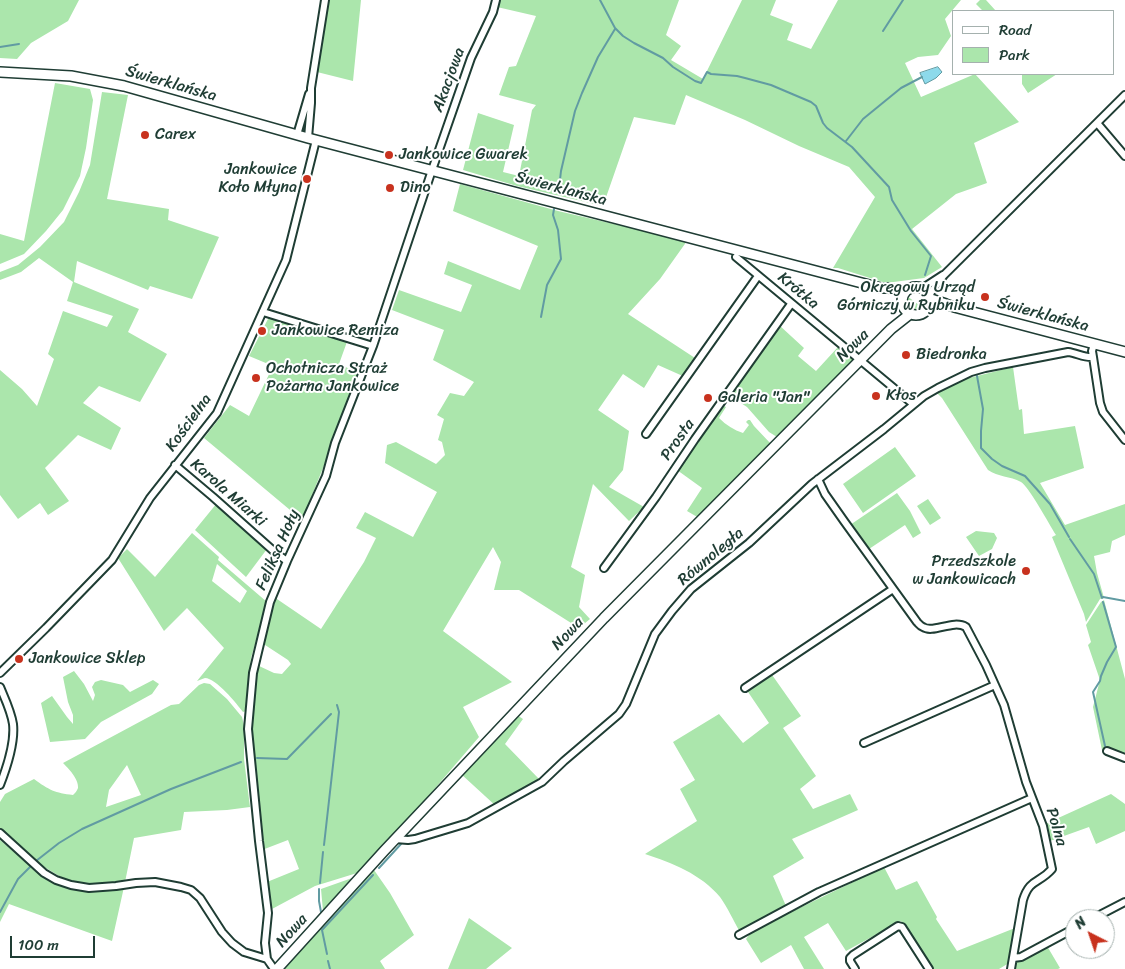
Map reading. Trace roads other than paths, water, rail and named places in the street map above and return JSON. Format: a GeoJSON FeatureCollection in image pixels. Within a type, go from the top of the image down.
{"type":"FeatureCollection","features":[{"type":"Feature","properties":{"kind":"main road","name":"Świerklańska"},"geometry":{"type":"LineString","coordinates":[[0,72],[71,76],[124,86],[297,135],[881,288],[905,303]]}},
{"type":"Feature","properties":{"kind":"main road"},"geometry":{"type":"LineString","coordinates":[[915,286],[928,297],[924,313],[920,314],[905,303],[910,288],[915,286]]}},
{"type":"Feature","properties":{"kind":"main road","name":"Świerklańska"},"geometry":{"type":"LineString","coordinates":[[928,297],[954,307],[1125,352]]}},
{"type":"Feature","properties":{"kind":"main road","name":"Nowa"},"geometry":{"type":"LineString","coordinates":[[276,969],[395,839],[617,605],[891,330],[905,303]]}},
{"type":"Feature","properties":{"kind":"street"},"geometry":{"type":"LineString","coordinates":[[297,135],[311,88],[325,0]]}},
{"type":"Feature","properties":{"kind":"street","name":"Akacjowa"},"geometry":{"type":"LineString","coordinates":[[432,171],[471,58],[496,0]]}},
{"type":"Feature","properties":{"kind":"street","name":"Kościelna"},"geometry":{"type":"LineString","coordinates":[[1,670],[46,628],[112,560],[150,498],[217,414],[286,260],[312,139],[311,88]]}},
{"type":"Feature","properties":{"kind":"street"},"geometry":{"type":"LineString","coordinates":[[928,297],[944,275],[1125,95]]}},
{"type":"Feature","properties":{"kind":"street"},"geometry":{"type":"LineString","coordinates":[[1097,123],[1125,156]]}},
{"type":"Feature","properties":{"kind":"street","name":"Feliksa Hoły"},"geometry":{"type":"LineString","coordinates":[[267,958],[265,943],[268,913],[248,729],[253,673],[270,602],[286,561],[326,476],[335,444],[372,346],[432,171]]}},
{"type":"Feature","properties":{"kind":"street","name":"Krótka"},"geometry":{"type":"LineString","coordinates":[[736,257],[913,404]]}},
{"type":"Feature","properties":{"kind":"street","name":"Krótka"},"geometry":{"type":"LineString","coordinates":[[646,434],[758,276]]}},
{"type":"Feature","properties":{"kind":"street","name":"Prosta"},"geometry":{"type":"LineString","coordinates":[[604,568],[791,304]]}},
{"type":"Feature","properties":{"kind":"street"},"geometry":{"type":"LineString","coordinates":[[263,312],[372,346]]}},
{"type":"Feature","properties":{"kind":"street"},"geometry":{"type":"LineString","coordinates":[[1094,344],[1092,350],[1100,403],[1103,412],[1125,440]]}},
{"type":"Feature","properties":{"kind":"street","name":"Równoległa"},"geometry":{"type":"LineString","coordinates":[[395,839],[415,839],[448,828],[468,824],[542,782],[564,760],[619,714],[626,704],[655,634],[682,599],[702,580],[749,543],[818,479],[884,429],[913,404],[932,391],[971,372],[1000,364],[1068,352],[1085,357],[1093,357]]}},
{"type":"Feature","properties":{"kind":"street","name":"Karola Miarki"},"geometry":{"type":"LineString","coordinates":[[175,465],[286,561]]}},
{"type":"Feature","properties":{"kind":"street","name":"Polna"},"geometry":{"type":"LineString","coordinates":[[818,479],[825,494],[917,622],[924,628],[929,629],[958,624],[966,627],[1004,705],[1026,782],[1043,826],[1052,869],[1046,876],[1032,883],[1026,892],[1011,969]]}},
{"type":"Feature","properties":{"kind":"street"},"geometry":{"type":"LineString","coordinates":[[745,688],[893,589]]}},
{"type":"Feature","properties":{"kind":"street"},"geometry":{"type":"LineString","coordinates":[[864,743],[995,684]]}},
{"type":"Feature","properties":{"kind":"street"},"geometry":{"type":"LineString","coordinates":[[0,687],[13,725],[13,736],[5,772],[0,784]]}},
{"type":"Feature","properties":{"kind":"street"},"geometry":{"type":"LineString","coordinates":[[1107,751],[1125,758]]}},
{"type":"Feature","properties":{"kind":"street"},"geometry":{"type":"LineString","coordinates":[[739,935],[818,892],[1032,798]]}},
{"type":"Feature","properties":{"kind":"street"},"geometry":{"type":"LineString","coordinates":[[0,833],[44,873],[56,880],[71,885],[88,888],[155,882],[191,890],[200,898],[232,944],[244,952],[267,958],[276,969]]}},
{"type":"Feature","properties":{"kind":"street"},"geometry":{"type":"LineString","coordinates":[[1111,909],[1125,902]]}},
{"type":"Feature","properties":{"kind":"street"},"geometry":{"type":"LineString","coordinates":[[855,969],[850,962],[850,958],[898,926],[902,927],[929,969]]}},
{"type":"Feature","properties":{"kind":"street"},"geometry":{"type":"LineString","coordinates":[[1013,958],[1021,957],[1065,933]]}},
{"type":"Feature","properties":{"kind":"street"},"geometry":{"type":"LineString","coordinates":[[250,954],[257,952],[265,943]]}},
{"type":"Feature","properties":{"kind":"water"},"geometry":{"type":"Polygon","coordinates":[[[938,67],[942,72],[925,84],[920,73],[938,67]]]}},
{"type":"Feature","properties":{"kind":"waterway"},"geometry":{"type":"LineString","coordinates":[[600,0],[615,28],[623,36],[663,58],[695,81],[701,83],[707,72],[737,76],[771,85],[811,102],[816,106],[827,128],[852,147],[889,187],[892,200],[911,231],[931,256],[925,275]]}},
{"type":"Feature","properties":{"kind":"waterway"},"geometry":{"type":"LineString","coordinates":[[883,31],[903,0]]}},
{"type":"Feature","properties":{"kind":"waterway"},"geometry":{"type":"LineString","coordinates":[[559,188],[561,171],[575,111],[598,57],[615,29]]}},
{"type":"Feature","properties":{"kind":"waterway"},"geometry":{"type":"LineString","coordinates":[[0,47],[19,44]]}},
{"type":"Feature","properties":{"kind":"waterway"},"geometry":{"type":"LineString","coordinates":[[846,141],[863,119],[901,88],[922,77]]}},
{"type":"Feature","properties":{"kind":"waterway"},"geometry":{"type":"LineString","coordinates":[[541,317],[547,285],[561,259],[558,230],[553,215],[554,209]]}},
{"type":"Feature","properties":{"kind":"waterway"},"geometry":{"type":"LineString","coordinates":[[977,376],[983,409],[981,448],[1002,466],[1025,476],[1050,504],[1069,537]]}},
{"type":"Feature","properties":{"kind":"waterway"},"geometry":{"type":"LineString","coordinates":[[1070,539],[1094,574],[1102,598]]}},
{"type":"Feature","properties":{"kind":"waterway"},"geometry":{"type":"LineString","coordinates":[[1103,597],[1125,601]]}},
{"type":"Feature","properties":{"kind":"waterway"},"geometry":{"type":"LineString","coordinates":[[1103,602],[1116,647],[1093,692],[1105,746]]}},
{"type":"Feature","properties":{"kind":"waterway"},"geometry":{"type":"LineString","coordinates":[[324,845],[339,712],[337,705]]}},
{"type":"Feature","properties":{"kind":"waterway"},"geometry":{"type":"LineString","coordinates":[[257,758],[287,759],[331,714]]}},
{"type":"Feature","properties":{"kind":"waterway"},"geometry":{"type":"LineString","coordinates":[[1108,748],[1125,754]]}},
{"type":"Feature","properties":{"kind":"waterway"},"geometry":{"type":"LineString","coordinates":[[36,861],[59,843],[82,829],[171,789],[241,762]]}},
{"type":"Feature","properties":{"kind":"waterway"},"geometry":{"type":"LineString","coordinates":[[379,868],[401,844]]}},
{"type":"Feature","properties":{"kind":"waterway"},"geometry":{"type":"LineString","coordinates":[[320,883],[323,852]]}},
{"type":"Feature","properties":{"kind":"waterway"},"geometry":{"type":"LineString","coordinates":[[0,912],[18,879],[30,867]]}},
{"type":"Feature","properties":{"kind":"waterway"},"geometry":{"type":"LineString","coordinates":[[322,930],[373,875]]}},
{"type":"Feature","properties":{"kind":"waterway"},"geometry":{"type":"LineString","coordinates":[[319,889],[321,912]]}},
{"type":"Feature","properties":{"kind":"waterway"},"geometry":{"type":"LineString","coordinates":[[322,930],[327,954]]}},
{"type":"Feature","properties":{"kind":"waterway"},"geometry":{"type":"LineString","coordinates":[[328,961],[330,969]]}},
{"type":"Feature","properties":{"kind":"place","name":"Carex"},"geometry":{"type":"Point","coordinates":[145,135]}},
{"type":"Feature","properties":{"kind":"place","name":"Jankowice Gwarek"},"geometry":{"type":"Point","coordinates":[389,155]}},
{"type":"Feature","properties":{"kind":"place","name":"Jankowice Koło Młyna"},"geometry":{"type":"Point","coordinates":[307,179]}},
{"type":"Feature","properties":{"kind":"place","name":"Dino"},"geometry":{"type":"Point","coordinates":[390,188]}},
{"type":"Feature","properties":{"kind":"place","name":"Okręgowy Urząd Górniczy w Rybniku"},"geometry":{"type":"Point","coordinates":[985,297]}},
{"type":"Feature","properties":{"kind":"place","name":"Jankowice Remiza"},"geometry":{"type":"Point","coordinates":[262,331]}},
{"type":"Feature","properties":{"kind":"place","name":"Biedronka"},"geometry":{"type":"Point","coordinates":[906,355]}},
{"type":"Feature","properties":{"kind":"place","name":"Ochotnicza Straż Pożarna Jankowice"},"geometry":{"type":"Point","coordinates":[256,378]}},
{"type":"Feature","properties":{"kind":"place","name":"Kłos"},"geometry":{"type":"Point","coordinates":[876,396]}},
{"type":"Feature","properties":{"kind":"place","name":"Galeria \"Jan\""},"geometry":{"type":"Point","coordinates":[708,398]}},
{"type":"Feature","properties":{"kind":"place","name":"Przedszkole w Jankowicach"},"geometry":{"type":"Point","coordinates":[1026,571]}},
{"type":"Feature","properties":{"kind":"place","name":"Jankowice Sklep"},"geometry":{"type":"Point","coordinates":[19,659]}}]}
